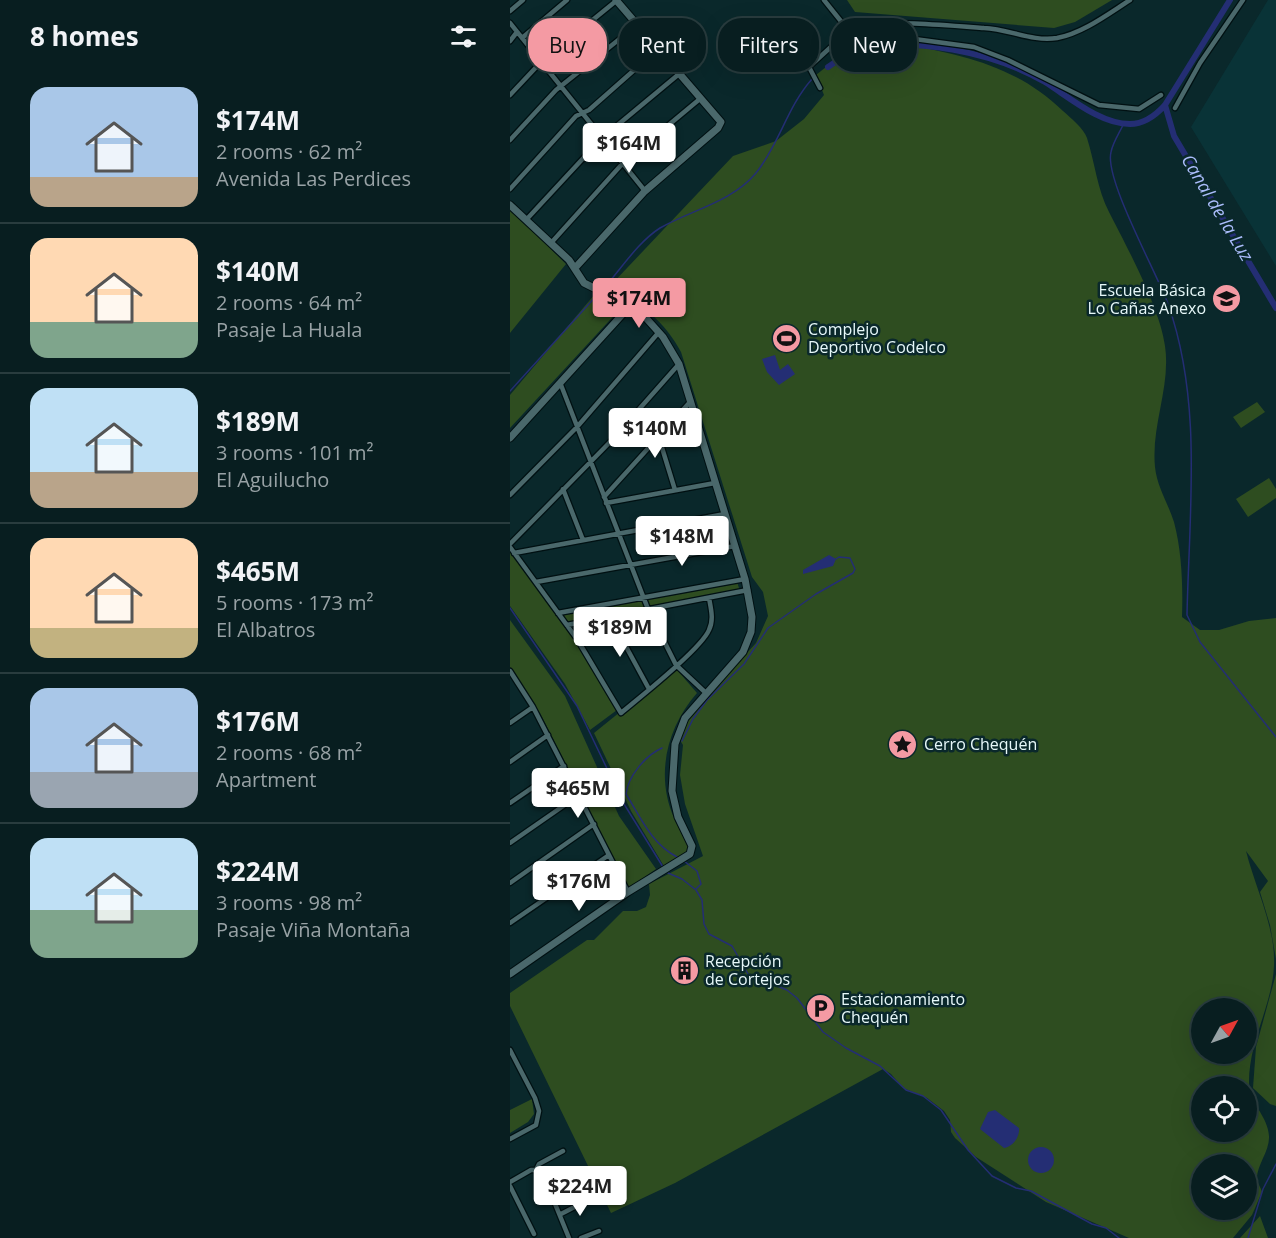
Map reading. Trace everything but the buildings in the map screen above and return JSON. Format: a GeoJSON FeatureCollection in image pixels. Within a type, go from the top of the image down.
{"type":"FeatureCollection","features":[{"type":"Feature","properties":{"kind":"street"},"geometry":{"type":"LineString","coordinates":[[510,11],[523,0]]}},
{"type":"Feature","properties":{"kind":"street"},"geometry":{"type":"LineString","coordinates":[[522,38],[567,0]]}},
{"type":"Feature","properties":{"kind":"street"},"geometry":{"type":"LineString","coordinates":[[594,18],[616,0],[631,18]]}},
{"type":"Feature","properties":{"kind":"street"},"geometry":{"type":"LineString","coordinates":[[824,0],[838,18]]}},
{"type":"Feature","properties":{"kind":"street"},"geometry":{"type":"LineString","coordinates":[[917,26],[983,28],[1023,36],[1054,38],[1069,35],[1130,0]]}},
{"type":"Feature","properties":{"kind":"street"},"geometry":{"type":"LineString","coordinates":[[1175,108],[1200,63],[1243,0]]}},
{"type":"Feature","properties":{"kind":"street"},"geometry":{"type":"LineString","coordinates":[[510,23],[528,46]]}},
{"type":"Feature","properties":{"kind":"street"},"geometry":{"type":"LineString","coordinates":[[510,40],[517,32]]}},
{"type":"Feature","properties":{"kind":"street"},"geometry":{"type":"LineString","coordinates":[[917,39],[974,47],[1008,60],[1099,105],[1139,109],[1161,95]]}},
{"type":"Feature","properties":{"kind":"street"},"geometry":{"type":"LineString","coordinates":[[510,140],[561,87],[619,40]]}},
{"type":"Feature","properties":{"kind":"street"},"geometry":{"type":"LineString","coordinates":[[819,88],[809,67],[831,46]]}},
{"type":"Feature","properties":{"kind":"street"},"geometry":{"type":"LineString","coordinates":[[510,95],[532,72]]}},
{"type":"Feature","properties":{"kind":"street"},"geometry":{"type":"LineString","coordinates":[[549,72],[645,191]]}},
{"type":"Feature","properties":{"kind":"street"},"geometry":{"type":"LineString","coordinates":[[510,189],[582,113],[631,72]]}},
{"type":"Feature","properties":{"kind":"street"},"geometry":{"type":"LineString","coordinates":[[526,220],[602,138],[679,74],[721,122],[718,128],[645,191],[575,268]]}},
{"type":"Feature","properties":{"kind":"street"},"geometry":{"type":"LineString","coordinates":[[551,243],[622,164],[701,98]]}},
{"type":"Feature","properties":{"kind":"street"},"geometry":{"type":"LineString","coordinates":[[510,205],[575,268],[584,283],[630,306],[659,332],[678,364],[745,579],[752,618],[746,646],[735,664],[686,718],[675,744],[672,791],[678,817],[692,849],[689,856],[628,892],[510,974]]}},
{"type":"Feature","properties":{"kind":"street"},"geometry":{"type":"LineString","coordinates":[[510,438],[561,385],[630,306]]}},
{"type":"Feature","properties":{"kind":"street"},"geometry":{"type":"LineString","coordinates":[[510,495],[577,427],[659,332]]}},
{"type":"Feature","properties":{"kind":"street"},"geometry":{"type":"LineString","coordinates":[[678,364],[590,462],[510,546],[567,625],[621,713],[676,665],[709,632],[712,621],[709,598]]}},
{"type":"Feature","properties":{"kind":"street"},"geometry":{"type":"LineString","coordinates":[[561,385],[642,598],[676,665],[707,694]]}},
{"type":"Feature","properties":{"kind":"street"},"geometry":{"type":"LineString","coordinates":[[605,500],[690,402]]}},
{"type":"Feature","properties":{"kind":"street"},"geometry":{"type":"LineString","coordinates":[[659,438],[675,490]]}},
{"type":"Feature","properties":{"kind":"street"},"geometry":{"type":"LineString","coordinates":[[605,500],[715,483]]}},
{"type":"Feature","properties":{"kind":"street"},"geometry":{"type":"LineString","coordinates":[[563,489],[584,540]]}},
{"type":"Feature","properties":{"kind":"street"},"geometry":{"type":"LineString","coordinates":[[514,553],[725,514]]}},
{"type":"Feature","properties":{"kind":"street"},"geometry":{"type":"LineString","coordinates":[[536,582],[735,546]]}},
{"type":"Feature","properties":{"kind":"street"},"geometry":{"type":"LineString","coordinates":[[558,613],[745,579]]}},
{"type":"Feature","properties":{"kind":"street"},"geometry":{"type":"LineString","coordinates":[[567,625],[748,590]]}},
{"type":"Feature","properties":{"kind":"street"},"geometry":{"type":"LineString","coordinates":[[610,617],[649,689]]}},
{"type":"Feature","properties":{"kind":"street"},"geometry":{"type":"LineString","coordinates":[[510,671],[548,735],[628,892]]}},
{"type":"Feature","properties":{"kind":"street"},"geometry":{"type":"LineString","coordinates":[[510,683],[516,679]]}},
{"type":"Feature","properties":{"kind":"street"},"geometry":{"type":"LineString","coordinates":[[510,723],[533,707]]}},
{"type":"Feature","properties":{"kind":"street"},"geometry":{"type":"LineString","coordinates":[[510,762],[548,735]]}},
{"type":"Feature","properties":{"kind":"street"},"geometry":{"type":"LineString","coordinates":[[510,803],[564,766]]}},
{"type":"Feature","properties":{"kind":"street"},"geometry":{"type":"LineString","coordinates":[[510,843],[579,795]]}},
{"type":"Feature","properties":{"kind":"street"},"geometry":{"type":"LineString","coordinates":[[510,883],[594,824]]}},
{"type":"Feature","properties":{"kind":"street"},"geometry":{"type":"LineString","coordinates":[[510,923],[609,855]]}},
{"type":"Feature","properties":{"kind":"street"},"geometry":{"type":"LineString","coordinates":[[510,1050],[535,1098],[538,1120],[536,1125],[510,1139]]}},
{"type":"Feature","properties":{"kind":"street"},"geometry":{"type":"LineString","coordinates":[[536,1170],[539,1164],[563,1151]]}},
{"type":"Feature","properties":{"kind":"street"},"geometry":{"type":"LineString","coordinates":[[534,1234],[510,1184],[531,1170],[536,1170]]}},
{"type":"Feature","properties":{"kind":"street"},"geometry":{"type":"LineString","coordinates":[[536,1170],[549,1189],[569,1238]]}},
{"type":"Feature","properties":{"kind":"street"},"geometry":{"type":"LineString","coordinates":[[549,1189],[577,1174]]}},
{"type":"Feature","properties":{"kind":"street"},"geometry":{"type":"LineString","coordinates":[[561,1214],[590,1199]]}},
{"type":"Feature","properties":{"kind":"street"},"geometry":{"type":"LineString","coordinates":[[581,1238],[599,1231]]}},
{"type":"Feature","properties":{"kind":"shaded area"},"geometry":{"type":"Polygon","coordinates":[[[1268,0],[1276,0],[1276,266],[1191,127],[1268,0]]]}},
{"type":"Feature","properties":{"kind":"shaded area"},"geometry":{"type":"Polygon","coordinates":[[[775,355],[780,370],[788,364],[795,374],[779,385],[767,372],[762,359],[775,355]]]}},
{"type":"Feature","properties":{"kind":"shaded area"},"geometry":{"type":"Polygon","coordinates":[[[829,555],[836,559],[833,566],[803,574],[803,570],[829,555]]]}},
{"type":"Feature","properties":{"kind":"shaded area"},"geometry":{"type":"Polygon","coordinates":[[[995,1110],[1019,1128],[1015,1141],[1004,1148],[980,1129],[988,1112],[995,1110]]]}},
{"type":"Feature","properties":{"kind":"shaded area"},"geometry":{"type":"Polygon","coordinates":[[[1041,1147],[1050,1151],[1054,1160],[1050,1169],[1041,1173],[1032,1169],[1028,1160],[1032,1151],[1041,1147]]]}},
{"type":"Feature","properties":{"kind":"green space"},"geometry":{"type":"Polygon","coordinates":[[[847,0],[1112,0],[1075,22],[1054,28],[855,12],[847,0]]]}},
{"type":"Feature","properties":{"kind":"green space"},"geometry":{"type":"Polygon","coordinates":[[[917,47],[944,52],[1007,72],[1045,95],[1083,131],[1105,203],[1150,296],[1162,331],[1166,361],[1156,436],[1155,467],[1177,533],[1182,617],[1200,630],[1219,630],[1249,621],[1276,618],[1276,959],[1270,925],[1260,892],[1268,881],[1246,851],[1268,922],[1274,952],[1272,981],[1257,1038],[1257,998],[1191,998],[1191,1064],[1251,1064],[1249,1076],[1191,1076],[1191,1142],[1257,1142],[1257,1106],[1268,1129],[1269,1142],[1257,1175],[1257,1154],[1191,1154],[1191,1220],[1248,1220],[1233,1238],[1129,1238],[1046,1202],[976,1157],[955,1138],[951,1132],[950,1120],[944,1111],[927,1098],[903,1088],[891,1074],[883,1069],[675,1183],[611,1213],[510,1006],[510,993],[587,940],[594,940],[623,911],[637,911],[646,907],[650,895],[649,884],[703,856],[685,804],[680,775],[683,745],[678,737],[688,718],[756,643],[768,616],[763,592],[752,577],[681,352],[660,322],[610,286],[733,156],[776,141],[804,119],[824,95],[816,75],[831,63],[831,72],[917,72],[917,47]]]}},
{"type":"Feature","properties":{"kind":"green space"},"geometry":{"type":"Polygon","coordinates":[[[510,209],[566,264],[510,333],[510,209]]]}},
{"type":"Feature","properties":{"kind":"green space"},"geometry":{"type":"Polygon","coordinates":[[[595,294],[621,308],[510,428],[510,395],[595,294]]]}},
{"type":"Feature","properties":{"kind":"green space"},"geometry":{"type":"Polygon","coordinates":[[[1257,402],[1265,412],[1241,428],[1233,417],[1257,402]]]}},
{"type":"Feature","properties":{"kind":"green space"},"geometry":{"type":"Polygon","coordinates":[[[1269,478],[1276,489],[1276,498],[1248,517],[1236,499],[1269,478]]]}},
{"type":"Feature","properties":{"kind":"green space"},"geometry":{"type":"Polygon","coordinates":[[[510,551],[581,649],[617,710],[590,730],[565,684],[510,606],[510,551]]]}},
{"type":"Feature","properties":{"kind":"green space"},"geometry":{"type":"Polygon","coordinates":[[[737,582],[740,591],[567,624],[561,615],[737,582]]]}},
{"type":"Feature","properties":{"kind":"green space"},"geometry":{"type":"Polygon","coordinates":[[[510,620],[565,696],[619,816],[656,869],[629,888],[540,713],[510,669],[510,620]]]}},
{"type":"Feature","properties":{"kind":"green space"},"geometry":{"type":"Polygon","coordinates":[[[672,670],[678,671],[697,693],[678,721],[667,752],[665,769],[668,802],[689,851],[665,868],[631,811],[594,733],[672,670]]]}},
{"type":"Feature","properties":{"kind":"green space"},"geometry":{"type":"Polygon","coordinates":[[[1276,974],[1276,1106],[1270,1104],[1257,1092],[1257,1076],[1254,1076],[1255,1064],[1257,1064],[1257,1043],[1276,974]]]}},
{"type":"Feature","properties":{"kind":"green space"},"geometry":{"type":"Polygon","coordinates":[[[532,1099],[534,1114],[528,1122],[510,1133],[510,1110],[532,1099]]]}},
{"type":"Feature","properties":{"kind":"green space"},"geometry":{"type":"Polygon","coordinates":[[[1257,1180],[1262,1192],[1257,1204],[1257,1180]]]}},
{"type":"Feature","properties":{"kind":"green space"},"geometry":{"type":"Polygon","coordinates":[[[1260,1216],[1268,1238],[1240,1238],[1257,1220],[1260,1216]]]}},
{"type":"Feature","properties":{"kind":"waterway"},"geometry":{"type":"LineString","coordinates":[[828,67],[851,52],[877,47],[902,45],[953,50],[978,55],[1025,72],[1107,120],[1135,124],[1150,118],[1165,105],[1230,0]]}},
{"type":"Feature","properties":{"kind":"waterway"},"geometry":{"type":"LineString","coordinates":[[604,288],[637,248],[652,234],[735,191],[756,173],[803,90],[812,79]]}},
{"type":"Feature","properties":{"kind":"waterway","name":"Canal de la Luz"},"geometry":{"type":"LineString","coordinates":[[1165,105],[1174,136],[1276,308]]}},
{"type":"Feature","properties":{"kind":"waterway"},"geometry":{"type":"LineString","coordinates":[[1124,123],[1111,152],[1115,183],[1168,304],[1179,341],[1186,380],[1191,458],[1187,615],[1200,642],[1276,737]]}},
{"type":"Feature","properties":{"kind":"waterway"},"geometry":{"type":"LineString","coordinates":[[510,391],[598,294]]}},
{"type":"Feature","properties":{"kind":"waterway"},"geometry":{"type":"LineString","coordinates":[[682,741],[693,719],[707,700],[744,664],[768,628],[816,594],[853,573],[855,569],[850,558],[836,559]]}},
{"type":"Feature","properties":{"kind":"waterway"},"geometry":{"type":"LineString","coordinates":[[510,608],[577,706],[624,804],[663,867]]}},
{"type":"Feature","properties":{"kind":"waterway"},"geometry":{"type":"LineString","coordinates":[[662,748],[650,756],[634,773],[626,794],[653,837],[677,857]]}},
{"type":"Feature","properties":{"kind":"waterway"},"geometry":{"type":"LineString","coordinates":[[684,861],[697,871],[701,884],[696,889]]}},
{"type":"Feature","properties":{"kind":"waterway"},"geometry":{"type":"LineString","coordinates":[[668,873],[682,879],[696,890],[702,900],[704,924],[709,934],[732,946],[748,974],[787,990],[797,998],[823,1032],[846,1048],[880,1066],[906,1090],[923,1096],[941,1110],[968,1150],[992,1176],[1016,1188],[1031,1191],[1092,1224],[1106,1228],[1119,1238]]}},
{"type":"Feature","properties":{"kind":"waterway"},"geometry":{"type":"LineString","coordinates":[[1248,1238],[1263,1189],[1276,1164]]}},
{"type":"Feature","properties":{"kind":"place","name":"Escuela Básica Lo Cañas Anexo"},"geometry":{"type":"Point","coordinates":[1227,299]}},
{"type":"Feature","properties":{"kind":"place","name":"Complejo Deportivo Codelco"},"geometry":{"type":"Point","coordinates":[787,338]}},
{"type":"Feature","properties":{"kind":"place","name":"Cerro Chequén"},"geometry":{"type":"Point","coordinates":[903,744]}},
{"type":"Feature","properties":{"kind":"place","name":"Recepción de Cortejos"},"geometry":{"type":"Point","coordinates":[684,970]}},
{"type":"Feature","properties":{"kind":"place","name":"Estacionamiento Chequén"},"geometry":{"type":"Point","coordinates":[820,1008]}}]}
